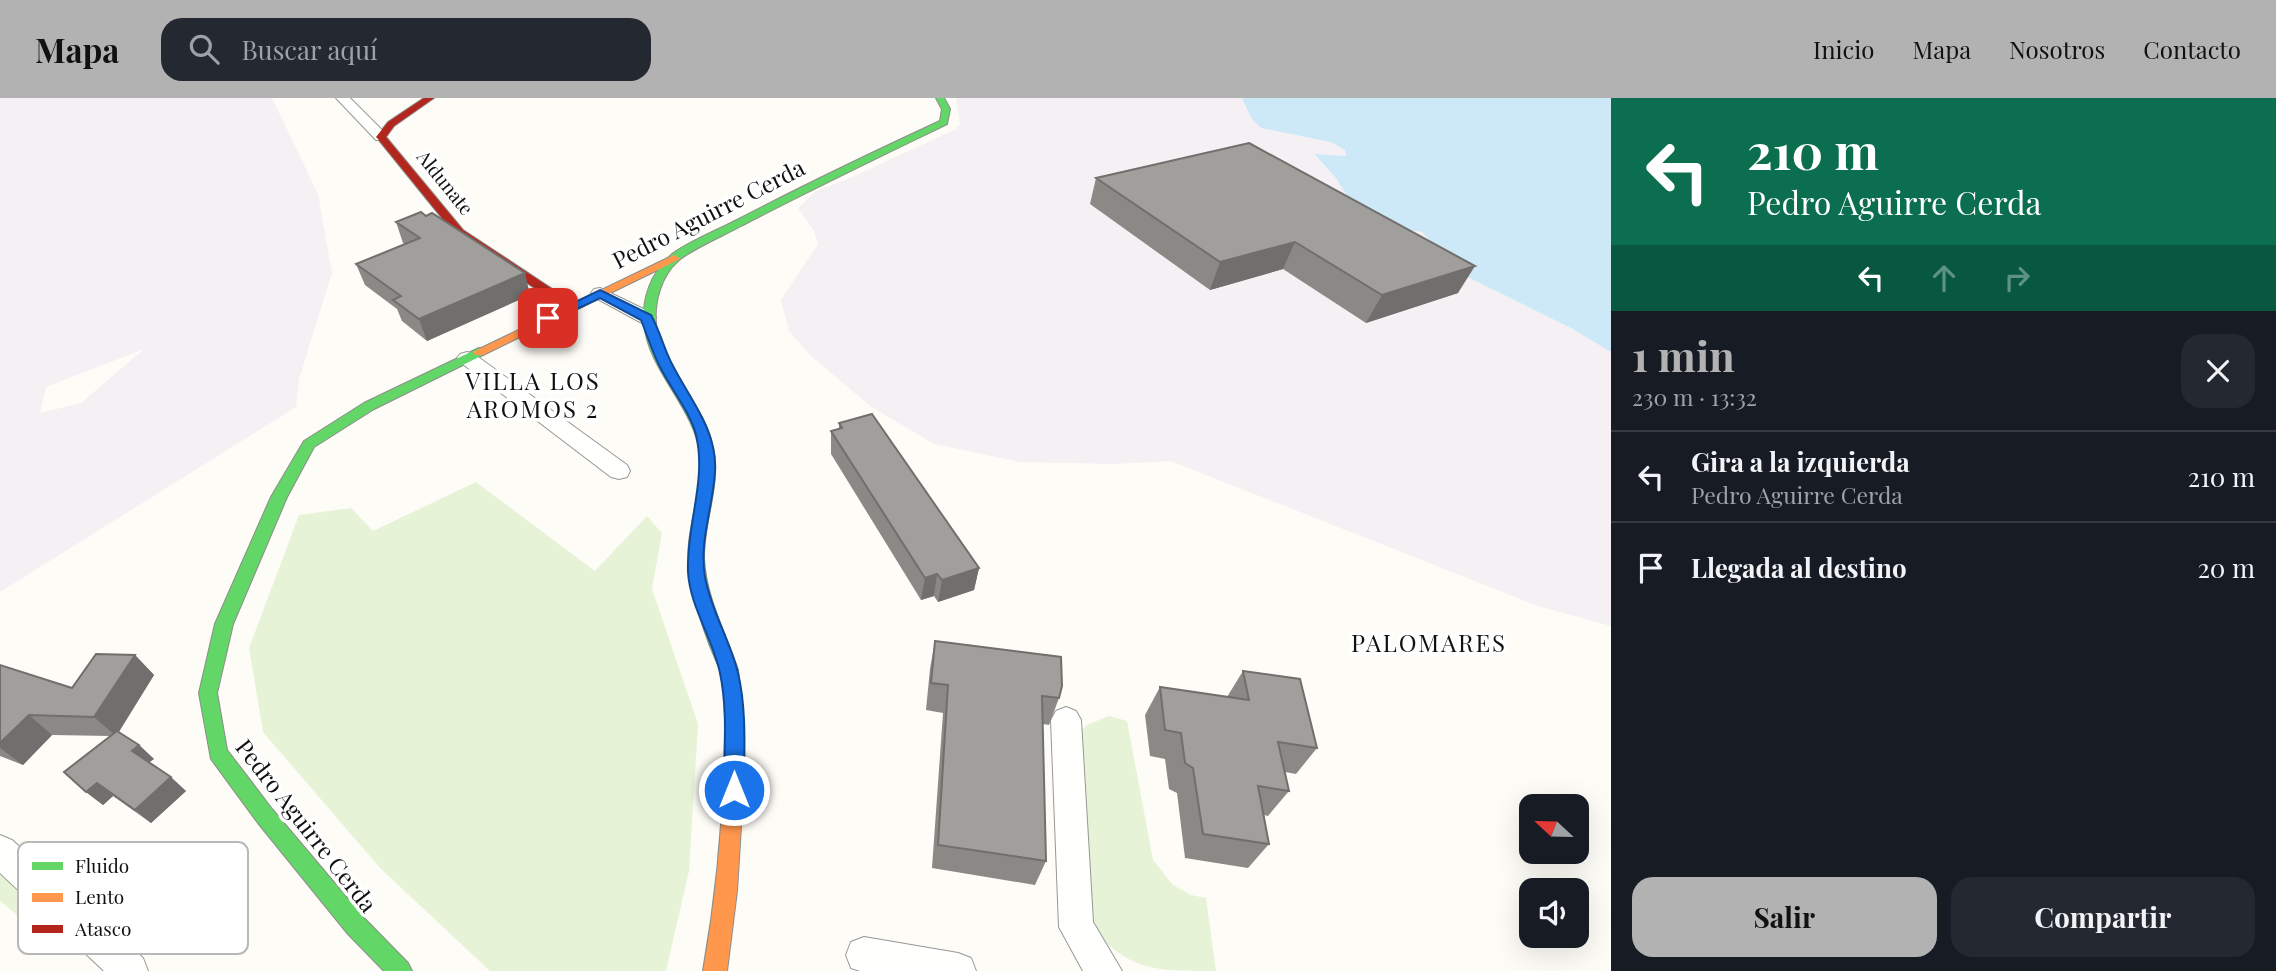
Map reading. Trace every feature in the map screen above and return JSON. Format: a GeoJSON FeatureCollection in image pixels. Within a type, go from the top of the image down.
{"type":"FeatureCollection","features":[{"type":"Feature","properties":{"kind":"street"},"geometry":{"type":"LineString","coordinates":[[343,98],[381,136],[391,124],[430,98]]}},
{"type":"Feature","properties":{"kind":"street","name":"Pedro Aguirre Cerda"},"geometry":{"type":"LineString","coordinates":[[400,971],[356,926],[265,816],[218,753],[208,693],[225,624],[279,496],[309,444],[369,406],[674,258],[796,193],[944,122],[946,109],[940,98]]}},
{"type":"Feature","properties":{"kind":"street","name":"Aldunate"},"geometry":{"type":"LineString","coordinates":[[381,136],[459,232],[571,307]]}},
{"type":"Feature","properties":{"kind":"street"},"geometry":{"type":"LineString","coordinates":[[674,258],[656,281],[647,318],[664,362],[703,433],[708,458],[697,534],[696,575],[730,675],[734,714],[732,854],[715,971]]}},
{"type":"Feature","properties":{"kind":"street"},"geometry":{"type":"LineString","coordinates":[[600,293],[647,318]]}},
{"type":"Feature","properties":{"kind":"street"},"geometry":{"type":"LineString","coordinates":[[467,358],[619,471]]}},
{"type":"Feature","properties":{"kind":"street"},"geometry":{"type":"LineString","coordinates":[[1066,720],[1076,927],[1104,971]]}},
{"type":"Feature","properties":{"kind":"street"},"geometry":{"type":"LineString","coordinates":[[0,851],[18,868]]}},
{"type":"Feature","properties":{"kind":"street"},"geometry":{"type":"LineString","coordinates":[[112,954],[130,971]]}},
{"type":"Feature","properties":{"kind":"street"},"geometry":{"type":"LineString","coordinates":[[863,955],[958,971]]}},
{"type":"Feature","properties":{"kind":"shaded area"},"geometry":{"type":"Polygon","coordinates":[[[0,98],[272,98],[318,194],[332,273],[299,379],[296,407],[0,592],[0,98]],[[144,349],[46,387],[40,413],[81,403],[144,349]]]}},
{"type":"Feature","properties":{"kind":"shaded area"},"geometry":{"type":"Polygon","coordinates":[[[956,98],[1242,98],[1251,118],[1331,142],[1345,150],[1346,156],[1314,155],[1336,178],[1347,196],[1397,229],[1422,232],[1447,267],[1571,328],[1611,352],[1611,626],[1538,606],[1171,461],[1112,464],[1020,462],[934,444],[870,406],[810,355],[789,331],[781,300],[818,244],[814,231],[798,208],[816,191],[956,129],[960,124],[956,98]]]}},
{"type":"Feature","properties":{"kind":"green space"},"geometry":{"type":"Polygon","coordinates":[[[476,482],[595,571],[647,516],[662,533],[652,589],[698,724],[689,871],[666,971],[490,971],[380,868],[263,732],[249,648],[299,515],[351,508],[373,531],[476,482]]]}},
{"type":"Feature","properties":{"kind":"green space"},"geometry":{"type":"Polygon","coordinates":[[[1109,716],[1127,721],[1153,860],[1173,885],[1191,895],[1206,898],[1216,971],[1159,969],[1144,965],[1117,952],[1090,926],[1077,735],[1087,725],[1109,716]]]}},
{"type":"Feature","properties":{"kind":"green space"},"geometry":{"type":"Polygon","coordinates":[[[0,861],[18,877],[18,916],[0,901],[0,861]]]}},
{"type":"Feature","properties":{"kind":"water"},"geometry":{"type":"Polygon","coordinates":[[[1242,98],[1611,98],[1611,352],[1571,328],[1447,267],[1422,232],[1385,227],[1347,196],[1336,178],[1314,154],[1346,156],[1345,150],[1331,142],[1261,128],[1251,118],[1242,98]]]}},
{"type":"Feature","properties":{"kind":"building"},"geometry":{"type":"Polygon","coordinates":[[[1249,143],[1475,266],[1382,295],[1295,242],[1220,262],[1096,178],[1249,143]]]}},
{"type":"Feature","properties":{"kind":"building"},"geometry":{"type":"Polygon","coordinates":[[[421,212],[426,216],[432,213],[525,273],[419,319],[393,300],[401,296],[356,264],[420,238],[396,222],[421,212]]]}},
{"type":"Feature","properties":{"kind":"building"},"geometry":{"type":"Polygon","coordinates":[[[872,414],[979,568],[942,580],[937,574],[925,578],[831,431],[842,428],[839,423],[872,414]]]}},
{"type":"Feature","properties":{"kind":"building"},"geometry":{"type":"Polygon","coordinates":[[[935,641],[1061,657],[1062,686],[1059,698],[1042,696],[1046,861],[938,845],[948,685],[931,683],[935,641]]]}},
{"type":"Feature","properties":{"kind":"building"},"geometry":{"type":"Polygon","coordinates":[[[96,654],[135,655],[94,717],[29,715],[0,743],[0,665],[72,688],[96,654]]]}},
{"type":"Feature","properties":{"kind":"building"},"geometry":{"type":"Polygon","coordinates":[[[1243,671],[1300,679],[1317,748],[1278,742],[1289,791],[1258,786],[1269,844],[1203,834],[1193,768],[1185,763],[1181,733],[1165,730],[1160,687],[1249,700],[1243,671]]]}},
{"type":"Feature","properties":{"kind":"building"},"geometry":{"type":"Polygon","coordinates":[[[117,731],[139,745],[132,751],[171,777],[135,810],[97,783],[86,792],[64,772],[117,731]]]}},
{"type":"Feature","properties":{"kind":"traffic: fast"},"geometry":{"type":"LineString","coordinates":[[674,258],[796,193],[944,122],[946,109],[940,98]]}},
{"type":"Feature","properties":{"kind":"traffic: fast"},"geometry":{"type":"LineString","coordinates":[[674,258],[656,284],[650,306],[650,327],[666,367],[700,426],[706,446],[708,474],[697,543],[697,572],[729,670]]}},
{"type":"Feature","properties":{"kind":"traffic: fast"},"geometry":{"type":"LineString","coordinates":[[400,971],[356,926],[265,816],[218,753],[208,693],[224,624],[279,497],[309,444],[369,406],[479,352]]}},
{"type":"Feature","properties":{"kind":"traffic: slow"},"geometry":{"type":"LineString","coordinates":[[479,352],[674,258]]}},
{"type":"Feature","properties":{"kind":"traffic: slow"},"geometry":{"type":"LineString","coordinates":[[715,971],[726,891],[732,810],[734,712],[729,670]]}},
{"type":"Feature","properties":{"kind":"traffic: jam"},"geometry":{"type":"LineString","coordinates":[[430,98],[391,124],[381,137],[459,232],[571,307]]}},
{"type":"Feature","properties":{"kind":"district","name":"VILLA LOS AROMOS 2"},"geometry":{"type":"Point","coordinates":[533,394]}},
{"type":"Feature","properties":{"kind":"district","name":"PALOMARES"},"geometry":{"type":"Point","coordinates":[1429,642]}},
{"type":"Feature","properties":{"kind":"route"},"geometry":{"type":"LineString","coordinates":[[548,318],[600,293],[647,318],[664,362],[703,433],[707,446],[708,470],[697,534],[696,575],[730,675],[734,714],[734,790]]}}]}
